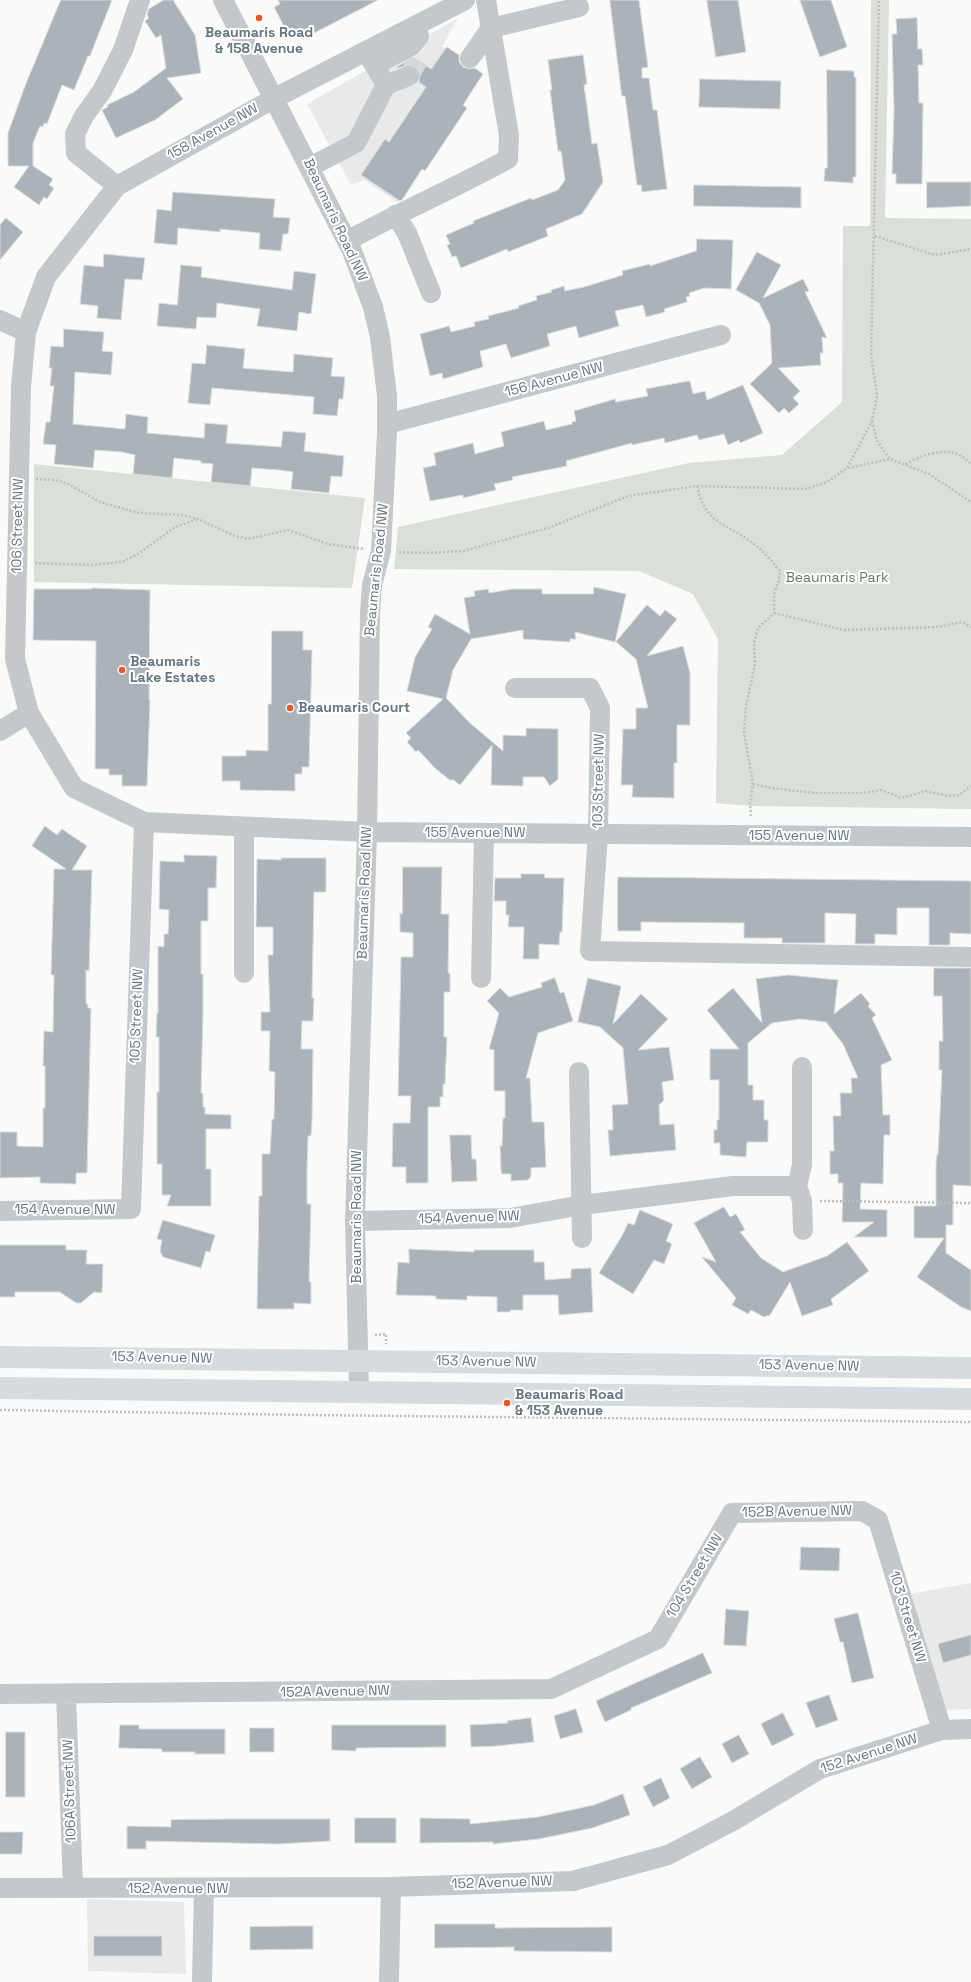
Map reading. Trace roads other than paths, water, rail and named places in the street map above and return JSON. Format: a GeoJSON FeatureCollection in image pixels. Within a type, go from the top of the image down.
{"type":"FeatureCollection","features":[{"type":"Feature","properties":{"kind":"main road","name":"153 Avenue NW"},"geometry":{"type":"LineString","coordinates":[[0,1357],[971,1368]]}},
{"type":"Feature","properties":{"kind":"main road"},"geometry":{"type":"LineString","coordinates":[[0,1388],[971,1399]]}},
{"type":"Feature","properties":{"kind":"street"},"geometry":{"type":"LineString","coordinates":[[117,186],[76,152],[75,134],[84,116],[102,91],[123,50],[140,0]]}},
{"type":"Feature","properties":{"kind":"street","name":"Beaumaris Road NW"},"geometry":{"type":"LineString","coordinates":[[223,0],[310,167],[364,279],[380,337],[385,374],[387,424],[381,552],[372,585],[370,613],[367,832],[355,1221],[359,1392]]}},
{"type":"Feature","properties":{"kind":"street"},"geometry":{"type":"LineString","coordinates":[[347,241],[395,215],[462,184],[508,158],[509,135],[486,0]]}},
{"type":"Feature","properties":{"kind":"street","name":"158 Avenue NW"},"geometry":{"type":"LineString","coordinates":[[26,332],[46,277],[117,186],[275,98],[370,58],[417,31],[462,1]]}},
{"type":"Feature","properties":{"kind":"street"},"geometry":{"type":"LineString","coordinates":[[470,58],[490,28],[579,7]]}},
{"type":"Feature","properties":{"kind":"street"},"geometry":{"type":"LineString","coordinates":[[310,167],[356,143],[386,85],[413,68],[417,31]]}},
{"type":"Feature","properties":{"kind":"street"},"geometry":{"type":"LineString","coordinates":[[370,58],[386,85]]}},
{"type":"Feature","properties":{"kind":"street"},"geometry":{"type":"LineString","coordinates":[[395,215],[407,233],[431,293]]}},
{"type":"Feature","properties":{"kind":"street"},"geometry":{"type":"LineString","coordinates":[[0,320],[26,332]]}},
{"type":"Feature","properties":{"kind":"street","name":"106 Street NW"},"geometry":{"type":"LineString","coordinates":[[26,332],[21,388],[15,659],[29,713]]}},
{"type":"Feature","properties":{"kind":"street","name":"156 Avenue NW"},"geometry":{"type":"LineString","coordinates":[[387,424],[721,335]]}},
{"type":"Feature","properties":{"kind":"street","name":"103 Street NW"},"geometry":{"type":"LineString","coordinates":[[515,688],[590,688],[600,708],[598,834],[590,951],[971,957]]}},
{"type":"Feature","properties":{"kind":"street"},"geometry":{"type":"LineString","coordinates":[[0,731],[29,713]]}},
{"type":"Feature","properties":{"kind":"street","name":"155 Avenue NW"},"geometry":{"type":"LineString","coordinates":[[29,713],[74,788],[144,822],[367,832],[971,837]]}},
{"type":"Feature","properties":{"kind":"street","name":"105 Street NW"},"geometry":{"type":"LineString","coordinates":[[130,1210],[144,822]]}},
{"type":"Feature","properties":{"kind":"street"},"geometry":{"type":"LineString","coordinates":[[244,827],[244,973]]}},
{"type":"Feature","properties":{"kind":"street"},"geometry":{"type":"LineString","coordinates":[[481,978],[484,833]]}},
{"type":"Feature","properties":{"kind":"street"},"geometry":{"type":"LineString","coordinates":[[802,1067],[802,1165],[799,1193],[803,1230]]}},
{"type":"Feature","properties":{"kind":"street"},"geometry":{"type":"LineString","coordinates":[[579,1072],[582,1238]]}},
{"type":"Feature","properties":{"kind":"street","name":"154 Avenue NW"},"geometry":{"type":"LineString","coordinates":[[355,1221],[510,1218],[582,1205],[733,1186],[799,1193]]}},
{"type":"Feature","properties":{"kind":"street","name":"154 Avenue NW"},"geometry":{"type":"LineString","coordinates":[[0,1210],[130,1210]]}},
{"type":"Feature","properties":{"kind":"street","name":"103 Street NW"},"geometry":{"type":"LineString","coordinates":[[862,1511],[878,1520],[942,1730]]}},
{"type":"Feature","properties":{"kind":"street","name":"152B Avenue NW"},"geometry":{"type":"LineString","coordinates":[[732,1513],[862,1511]]}},
{"type":"Feature","properties":{"kind":"street","name":"104 Street NW"},"geometry":{"type":"LineString","coordinates":[[658,1639],[732,1513]]}},
{"type":"Feature","properties":{"kind":"street","name":"152A Avenue NW"},"geometry":{"type":"LineString","coordinates":[[0,1694],[551,1690],[658,1639]]}},
{"type":"Feature","properties":{"kind":"street","name":"106A Street NW"},"geometry":{"type":"LineString","coordinates":[[66,1694],[73,1888]]}},
{"type":"Feature","properties":{"kind":"street","name":"152 Avenue NW"},"geometry":{"type":"LineString","coordinates":[[0,1888],[204,1889],[391,1887],[573,1881],[668,1855],[733,1821],[820,1769],[942,1730],[971,1729]]}},
{"type":"Feature","properties":{"kind":"street"},"geometry":{"type":"LineString","coordinates":[[389,1982],[391,1887]]}},
{"type":"Feature","properties":{"kind":"street"},"geometry":{"type":"LineString","coordinates":[[202,1982],[204,1889]]}},
{"type":"Feature","properties":{"kind":"tunnel"},"geometry":{"type":"LineString","coordinates":[[409,76],[418,60]]}},
{"type":"Feature","properties":{"kind":"place","name":"Beaumaris Road & 158 Avenue"},"geometry":{"type":"Point","coordinates":[259,18]}},
{"type":"Feature","properties":{"kind":"place","name":"Beaumaris Lake Estates"},"geometry":{"type":"Point","coordinates":[122,670]}},
{"type":"Feature","properties":{"kind":"place","name":"Beaumaris Court"},"geometry":{"type":"Point","coordinates":[290,708]}},
{"type":"Feature","properties":{"kind":"place","name":"Beaumaris Road & 153 Avenue"},"geometry":{"type":"Point","coordinates":[507,1403]}},
{"type":"Feature","properties":{"kind":"park label","name":"Beaumaris Park"},"geometry":{"type":"Point","coordinates":[837,578]}}]}
